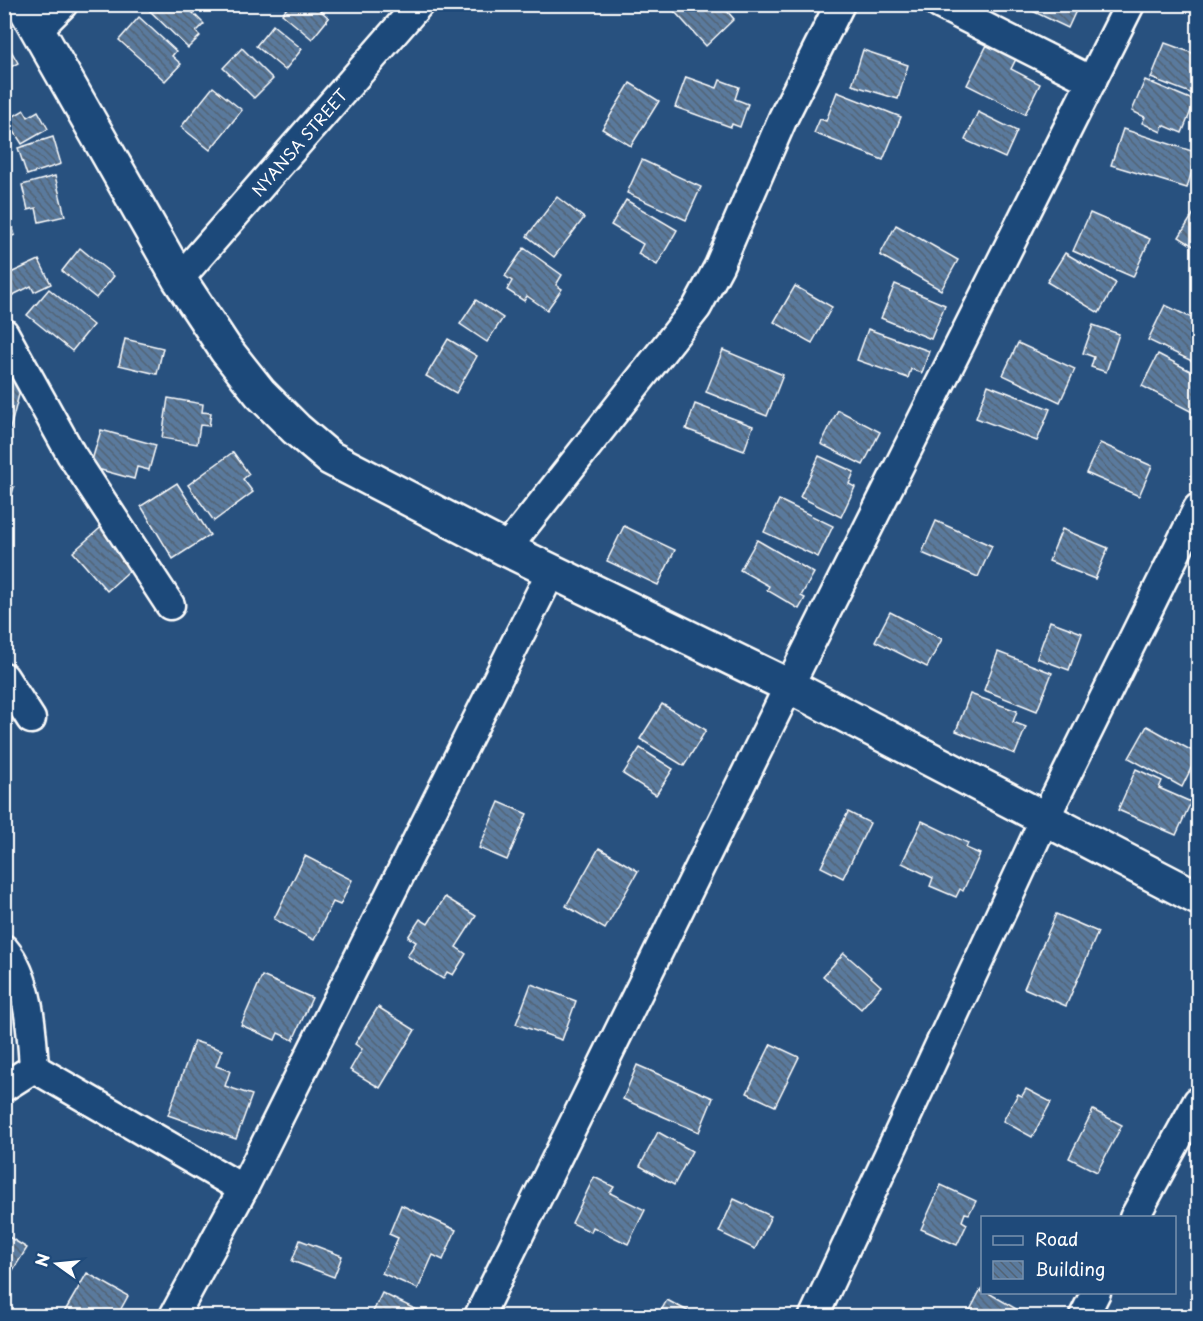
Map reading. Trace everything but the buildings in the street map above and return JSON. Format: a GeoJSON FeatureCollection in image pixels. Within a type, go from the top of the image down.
{"type":"FeatureCollection","features":[{"type":"Feature","properties":{"kind":"street"},"geometry":{"type":"LineString","coordinates":[[63,4],[30,17],[179,279],[226,350],[260,393],[296,429],[330,458],[506,549],[789,686],[1198,898]]}},
{"type":"Feature","properties":{"kind":"street","name":"NYANSA STREET"},"geometry":{"type":"LineString","coordinates":[[179,279],[419,4]]}},
{"type":"Feature","properties":{"kind":"street"},"geometry":{"type":"LineString","coordinates":[[506,549],[697,307],[719,266],[783,118],[840,4]]}},
{"type":"Feature","properties":{"kind":"street"},"geometry":{"type":"LineString","coordinates":[[939,4],[1092,81]]}},
{"type":"Feature","properties":{"kind":"street"},"geometry":{"type":"LineString","coordinates":[[479,1317],[789,686],[1130,4]]}},
{"type":"Feature","properties":{"kind":"street"},"geometry":{"type":"LineString","coordinates":[[4,333],[71,454],[170,605]]}},
{"type":"Feature","properties":{"kind":"street"},"geometry":{"type":"LineString","coordinates":[[814,1317],[1045,818],[1198,508]]}},
{"type":"Feature","properties":{"kind":"street"},"geometry":{"type":"LineString","coordinates":[[174,1317],[243,1189],[552,570]]}},
{"type":"Feature","properties":{"kind":"street"},"geometry":{"type":"LineString","coordinates":[[4,677],[31,719]]}},
{"type":"Feature","properties":{"kind":"street"},"geometry":{"type":"LineString","coordinates":[[4,949],[19,973],[32,1032],[34,1068]]}},
{"type":"Feature","properties":{"kind":"street"},"geometry":{"type":"LineString","coordinates":[[34,1068],[243,1189]]}},
{"type":"Feature","properties":{"kind":"street"},"geometry":{"type":"LineString","coordinates":[[4,1087],[34,1068]]}},
{"type":"Feature","properties":{"kind":"street"},"geometry":{"type":"LineString","coordinates":[[1135,1216],[1198,1101]]}},
{"type":"Feature","properties":{"kind":"street"},"geometry":{"type":"LineString","coordinates":[[1084,1317],[1096,1294]]}}]}
